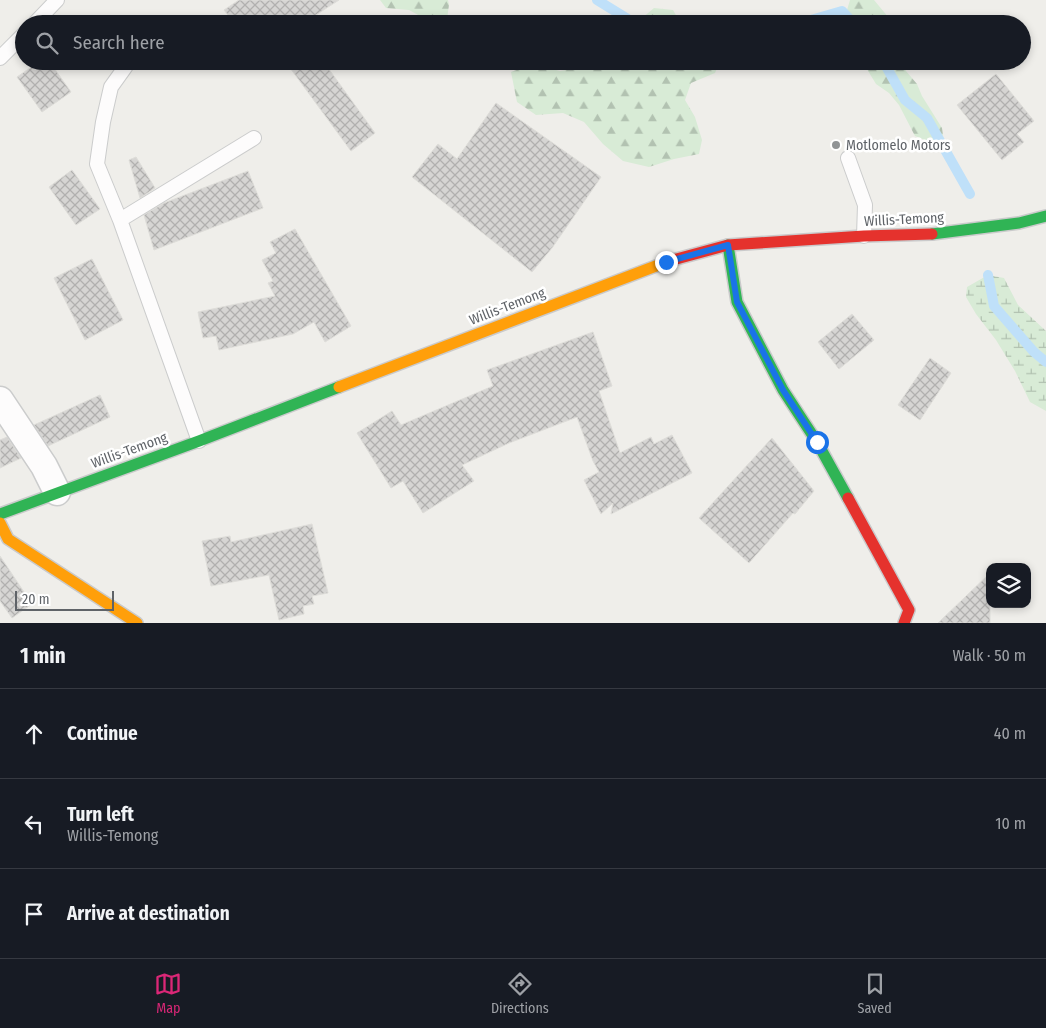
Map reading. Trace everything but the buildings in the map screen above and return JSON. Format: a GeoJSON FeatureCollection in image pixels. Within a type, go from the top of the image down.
{"type":"FeatureCollection","features":[{"type":"Feature","properties":{"kind":"main road","name":"Willis-Temong"},"geometry":{"type":"LineString","coordinates":[[0,514],[199,441],[666,262],[728,245],[864,236],[933,234],[1020,222],[1046,216]]}},
{"type":"Feature","properties":{"kind":"main road"},"geometry":{"type":"LineString","coordinates":[[728,245],[737,302],[783,390],[817,442],[910,619]]}},
{"type":"Feature","properties":{"kind":"main road"},"geometry":{"type":"LineString","coordinates":[[0,523],[8,539],[137,623]]}},
{"type":"Feature","properties":{"kind":"street"},"geometry":{"type":"LineString","coordinates":[[0,400],[44,466],[57,492]]}},
{"type":"Feature","properties":{"kind":"lane"},"geometry":{"type":"LineString","coordinates":[[42,15],[56,0]]}},
{"type":"Feature","properties":{"kind":"lane"},"geometry":{"type":"LineString","coordinates":[[0,58],[15,43]]}},
{"type":"Feature","properties":{"kind":"lane"},"geometry":{"type":"LineString","coordinates":[[123,70],[111,87],[103,122],[97,164],[120,220],[199,441]]}},
{"type":"Feature","properties":{"kind":"lane"},"geometry":{"type":"LineString","coordinates":[[120,220],[254,138]]}},
{"type":"Feature","properties":{"kind":"lane"},"geometry":{"type":"LineString","coordinates":[[848,158],[865,205],[864,236]]}},
{"type":"Feature","properties":{"kind":"green space"},"geometry":{"type":"Polygon","coordinates":[[[380,0],[448,0],[449,5],[448,15],[418,15],[409,10],[386,8],[380,0]]]}},
{"type":"Feature","properties":{"kind":"green space"},"geometry":{"type":"Polygon","coordinates":[[[850,0],[874,0],[886,15],[844,15],[850,0]]]}},
{"type":"Feature","properties":{"kind":"green space"},"geometry":{"type":"Polygon","coordinates":[[[654,8],[673,10],[676,15],[646,15],[654,8]]]}},
{"type":"Feature","properties":{"kind":"green space"},"geometry":{"type":"Polygon","coordinates":[[[516,70],[716,70],[715,73],[691,83],[685,100],[695,117],[702,140],[699,154],[649,167],[623,161],[603,144],[584,122],[563,113],[536,115],[517,102],[511,72],[516,70]]]}},
{"type":"Feature","properties":{"kind":"green space"},"geometry":{"type":"Polygon","coordinates":[[[867,70],[906,70],[917,84],[922,96],[942,128],[943,135],[935,144],[915,136],[899,105],[889,93],[876,84],[867,70]]]}},
{"type":"Feature","properties":{"kind":"green space"},"geometry":{"type":"Polygon","coordinates":[[[988,275],[1004,278],[1018,305],[1046,331],[1046,411],[1030,402],[1015,371],[966,297],[967,287],[988,275]]]}},
{"type":"Feature","properties":{"kind":"waterway"},"geometry":{"type":"LineString","coordinates":[[597,0],[621,15]]}},
{"type":"Feature","properties":{"kind":"waterway"},"geometry":{"type":"LineString","coordinates":[[828,15],[842,11],[846,15]]}},
{"type":"Feature","properties":{"kind":"waterway"},"geometry":{"type":"LineString","coordinates":[[888,70],[905,100],[927,118],[970,194]]}},
{"type":"Feature","properties":{"kind":"waterway"},"geometry":{"type":"LineString","coordinates":[[988,275],[994,306],[1034,352],[1046,362]]}},
{"type":"Feature","properties":{"kind":"traffic: fast"},"geometry":{"type":"LineString","coordinates":[[932,234],[1019,223],[1046,216]]}},
{"type":"Feature","properties":{"kind":"traffic: fast"},"geometry":{"type":"LineString","coordinates":[[728,245],[737,302],[783,390],[817,442],[848,498]]}},
{"type":"Feature","properties":{"kind":"traffic: fast"},"geometry":{"type":"LineString","coordinates":[[0,514],[339,387]]}},
{"type":"Feature","properties":{"kind":"traffic: slow"},"geometry":{"type":"LineString","coordinates":[[339,387],[669,261]]}},
{"type":"Feature","properties":{"kind":"traffic: slow"},"geometry":{"type":"LineString","coordinates":[[0,523],[8,539],[137,623]]}},
{"type":"Feature","properties":{"kind":"traffic: jam"},"geometry":{"type":"LineString","coordinates":[[669,261],[728,245],[864,236],[932,234]]}},
{"type":"Feature","properties":{"kind":"traffic: jam"},"geometry":{"type":"LineString","coordinates":[[848,498],[909,610],[904,623]]}},
{"type":"Feature","properties":{"kind":"place","name":"Motlomelo Motors"},"geometry":{"type":"Point","coordinates":[836,145]}},
{"type":"Feature","properties":{"kind":"route"},"geometry":{"type":"LineString","coordinates":[[666,262],[728,245],[737,302],[783,390],[817,442]]}}]}
